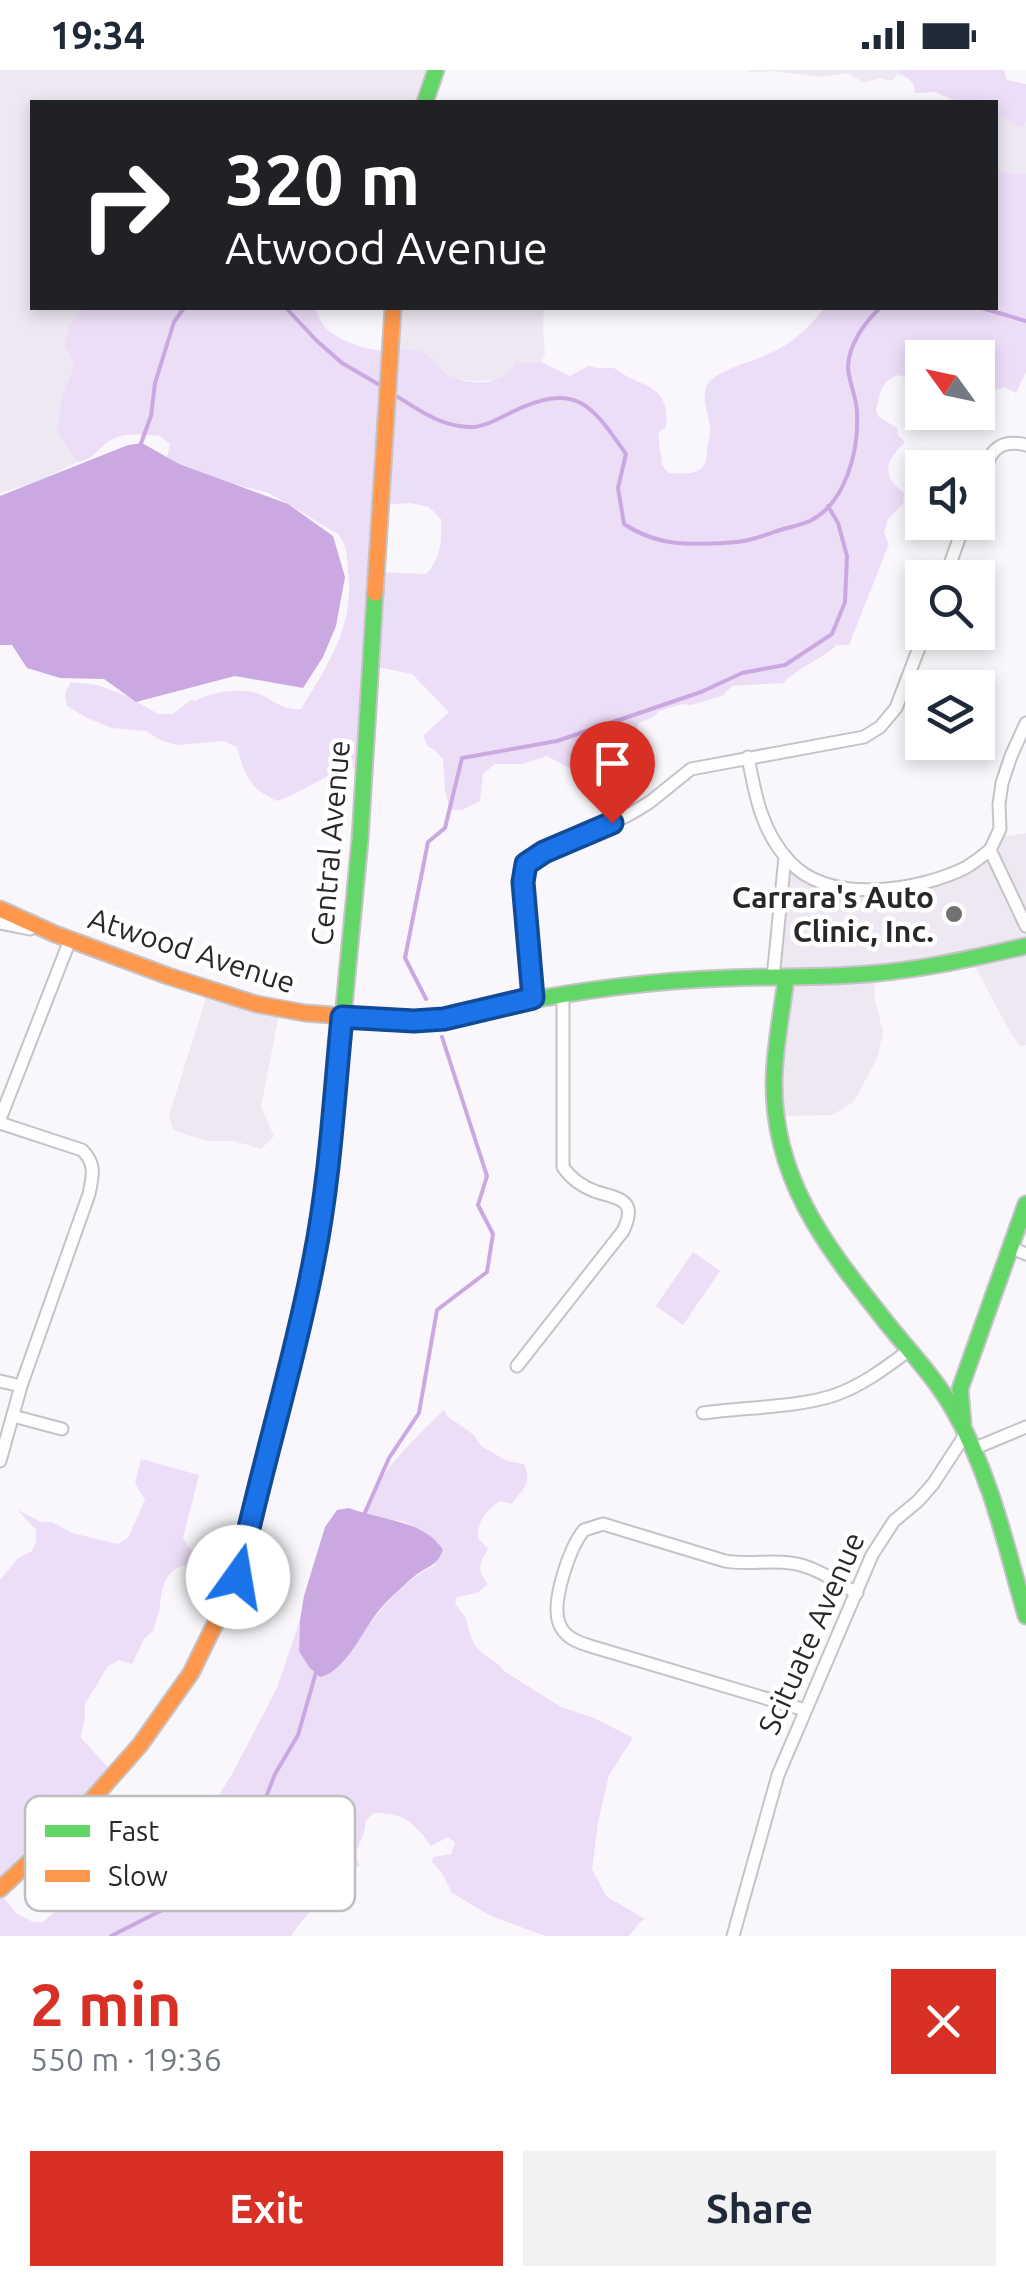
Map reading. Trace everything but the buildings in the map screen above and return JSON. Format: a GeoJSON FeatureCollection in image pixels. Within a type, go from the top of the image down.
{"type":"FeatureCollection","features":[{"type":"Feature","properties":{"kind":"street"},"geometry":{"type":"LineString","coordinates":[[427,100],[436,70]]}},
{"type":"Feature","properties":{"kind":"street","name":"Central Avenue"},"geometry":{"type":"LineString","coordinates":[[95,1796],[140,1746],[191,1673],[238,1577],[314,1260],[326,1195],[360,840],[393,310]]}},
{"type":"Feature","properties":{"kind":"street"},"geometry":{"type":"LineString","coordinates":[[994,450],[1012,442],[1026,445]]}},
{"type":"Feature","properties":{"kind":"street"},"geometry":{"type":"LineString","coordinates":[[533,998],[523,882],[526,864],[544,852],[632,813],[690,769],[864,736],[890,718],[918,650]]}},
{"type":"Feature","properties":{"kind":"street"},"geometry":{"type":"LineString","coordinates":[[748,757],[765,828],[798,870],[843,888],[898,887],[938,878],[973,864],[990,850],[1000,829],[998,804],[1002,782],[1026,723]]}},
{"type":"Feature","properties":{"kind":"street"},"geometry":{"type":"LineString","coordinates":[[990,850],[1026,926]]}},
{"type":"Feature","properties":{"kind":"street"},"geometry":{"type":"LineString","coordinates":[[785,858],[774,1097],[787,1168],[821,1238],[951,1406],[963,1427],[974,1449],[1026,1616]]}},
{"type":"Feature","properties":{"kind":"street","name":"Atwood Avenue"},"geometry":{"type":"LineString","coordinates":[[0,909],[62,937],[256,1004],[286,1011],[414,1021],[444,1019],[563,993],[675,981],[888,972],[1026,946]]}},
{"type":"Feature","properties":{"kind":"street"},"geometry":{"type":"LineString","coordinates":[[0,923],[62,937],[0,1121],[82,1150],[90,1158],[93,1176],[21,1386],[0,1462]]}},
{"type":"Feature","properties":{"kind":"street"},"geometry":{"type":"LineString","coordinates":[[517,1366],[623,1231],[628,1219],[627,1208],[620,1199],[583,1186],[565,1171],[562,1162],[563,993]]}},
{"type":"Feature","properties":{"kind":"street","name":"Scituate Avenue"},"geometry":{"type":"LineString","coordinates":[[733,1936],[778,1775],[872,1555],[894,1521],[933,1484],[963,1438],[960,1389],[976,1340],[1019,1251],[1026,1204]]}},
{"type":"Feature","properties":{"kind":"street"},"geometry":{"type":"LineString","coordinates":[[703,1412],[816,1400],[837,1394],[870,1379],[908,1350]]}},
{"type":"Feature","properties":{"kind":"street"},"geometry":{"type":"LineString","coordinates":[[0,1381],[21,1386]]}},
{"type":"Feature","properties":{"kind":"street"},"geometry":{"type":"LineString","coordinates":[[13,1416],[62,1429]]}},
{"type":"Feature","properties":{"kind":"street"},"geometry":{"type":"LineString","coordinates":[[974,1449],[1026,1426]]}},
{"type":"Feature","properties":{"kind":"street"},"geometry":{"type":"LineString","coordinates":[[805,1710],[570,1637],[561,1627],[557,1612],[558,1594],[571,1552],[584,1530],[603,1524],[724,1562],[804,1565],[856,1593]]}},
{"type":"Feature","properties":{"kind":"street","name":"Central Avenue"},"geometry":{"type":"LineString","coordinates":[[0,1889],[25,1866]]}},
{"type":"Feature","properties":{"kind":"shaded area"},"geometry":{"type":"Polygon","coordinates":[[[0,70],[435,70],[426,100],[30,100],[30,310],[81,310],[69,326],[75,371],[63,395],[57,430],[77,462],[42,480],[0,493],[0,70]]]}},
{"type":"Feature","properties":{"kind":"shaded area"},"geometry":{"type":"Polygon","coordinates":[[[747,70],[901,70],[892,81],[880,78],[864,83],[848,73],[823,77],[747,70]]]}},
{"type":"Feature","properties":{"kind":"shaded area"},"geometry":{"type":"Polygon","coordinates":[[[901,70],[1004,70],[1007,80],[1026,84],[1026,122],[1021,127],[998,116],[998,100],[953,100],[935,92],[915,93],[910,80],[898,74],[901,70]]]}},
{"type":"Feature","properties":{"kind":"shaded area"},"geometry":{"type":"Polygon","coordinates":[[[998,115],[1020,126],[1026,122],[1026,174],[998,169],[998,115]]]}},
{"type":"Feature","properties":{"kind":"shaded area"},"geometry":{"type":"Polygon","coordinates":[[[998,169],[1026,174],[1026,372],[1016,393],[1004,387],[995,390],[995,340],[905,340],[905,377],[898,375],[884,385],[876,411],[897,428],[905,442],[888,468],[891,480],[904,493],[903,504],[888,519],[884,533],[889,544],[849,645],[837,645],[783,683],[732,686],[722,696],[659,711],[639,723],[632,736],[602,750],[592,763],[571,769],[547,756],[523,764],[495,764],[483,774],[480,801],[462,810],[450,810],[443,759],[428,747],[423,736],[449,712],[412,674],[372,666],[364,767],[341,771],[277,801],[254,786],[237,747],[224,741],[178,745],[146,731],[112,728],[67,706],[65,693],[71,682],[97,685],[127,696],[158,714],[173,714],[192,699],[237,691],[301,709],[337,644],[349,591],[346,551],[338,534],[269,493],[188,473],[167,457],[170,444],[160,436],[116,437],[89,458],[77,462],[57,430],[63,395],[73,371],[65,346],[69,326],[81,310],[316,310],[326,328],[345,341],[384,351],[419,351],[449,375],[470,382],[497,379],[515,363],[541,362],[570,376],[588,366],[614,368],[651,388],[664,402],[666,427],[659,436],[662,465],[669,473],[696,472],[704,465],[710,431],[705,405],[709,382],[786,345],[822,310],[998,310],[998,169]],[[410,503],[381,505],[379,572],[426,574],[440,549],[441,519],[429,507],[410,503]]]}},
{"type":"Feature","properties":{"kind":"shaded area"},"geometry":{"type":"Polygon","coordinates":[[[392,310],[544,310],[545,355],[541,362],[515,363],[501,380],[454,378],[441,368],[395,349],[392,310]]]}},
{"type":"Feature","properties":{"kind":"shaded area"},"geometry":{"type":"Polygon","coordinates":[[[142,443],[179,464],[288,504],[333,536],[345,577],[336,626],[323,657],[303,688],[235,676],[136,702],[104,679],[60,678],[27,668],[12,645],[0,645],[0,496],[128,445],[142,443]]]}},
{"type":"Feature","properties":{"kind":"shaded area"},"geometry":{"type":"Polygon","coordinates":[[[1026,833],[1026,1045],[1021,1047],[1010,1032],[971,959],[874,975],[883,1032],[878,1056],[854,1102],[832,1115],[778,1116],[784,979],[773,976],[784,863],[822,882],[869,889],[944,875],[998,844],[1003,837],[1026,833]]]}},
{"type":"Feature","properties":{"kind":"shaded area"},"geometry":{"type":"Polygon","coordinates":[[[209,989],[280,1009],[261,1107],[274,1136],[261,1149],[234,1141],[206,1141],[173,1130],[169,1115],[209,989]]]}},
{"type":"Feature","properties":{"kind":"shaded area"},"geometry":{"type":"Polygon","coordinates":[[[693,1252],[720,1271],[683,1325],[656,1306],[693,1252]]]}},
{"type":"Feature","properties":{"kind":"shaded area"},"geometry":{"type":"Polygon","coordinates":[[[444,1410],[474,1435],[481,1446],[507,1461],[524,1464],[525,1485],[512,1504],[500,1501],[481,1521],[478,1538],[488,1549],[480,1570],[488,1584],[477,1593],[457,1597],[455,1603],[465,1617],[475,1645],[504,1671],[561,1707],[633,1738],[609,1775],[592,1869],[606,1896],[645,1919],[629,1936],[545,1936],[491,1916],[452,1893],[432,1862],[433,1857],[451,1854],[455,1843],[448,1837],[431,1846],[407,1820],[392,1814],[373,1813],[365,1821],[358,1849],[360,1865],[355,1868],[355,1796],[218,1796],[277,1688],[300,1620],[299,1651],[342,1663],[394,1595],[435,1565],[439,1543],[405,1522],[364,1514],[378,1484],[408,1445],[444,1410]]]}},
{"type":"Feature","properties":{"kind":"shaded area"},"geometry":{"type":"Polygon","coordinates":[[[141,1459],[199,1475],[183,1538],[188,1547],[206,1560],[200,1567],[183,1566],[168,1576],[154,1630],[144,1639],[132,1664],[119,1660],[108,1666],[85,1704],[81,1738],[114,1774],[92,1796],[25,1796],[25,1862],[0,1887],[0,1580],[18,1558],[32,1551],[36,1542],[36,1530],[18,1510],[72,1533],[118,1544],[128,1538],[145,1500],[135,1483],[141,1459]]]}},
{"type":"Feature","properties":{"kind":"shaded area"},"geometry":{"type":"Polygon","coordinates":[[[349,1508],[425,1532],[443,1550],[435,1563],[381,1608],[338,1666],[320,1677],[299,1651],[304,1596],[325,1527],[337,1510],[349,1508]]]}},
{"type":"Feature","properties":{"kind":"shaded area"},"geometry":{"type":"Polygon","coordinates":[[[0,1894],[17,1914],[43,1922],[55,1911],[312,1911],[291,1936],[0,1936],[0,1894]]]}},
{"type":"Feature","properties":{"kind":"waterway"},"geometry":{"type":"LineString","coordinates":[[140,446],[174,322],[183,310]]}},
{"type":"Feature","properties":{"kind":"waterway"},"geometry":{"type":"LineString","coordinates":[[288,310],[342,363],[378,384]]}},
{"type":"Feature","properties":{"kind":"waterway"},"geometry":{"type":"LineString","coordinates":[[398,397],[440,421],[469,427],[552,398],[580,403],[602,422],[626,454],[618,488],[624,524],[651,537],[678,543],[747,540],[810,521],[833,502],[841,489],[852,459],[857,428],[849,359],[858,335],[878,310]]}},
{"type":"Feature","properties":{"kind":"waterway"},"geometry":{"type":"LineString","coordinates":[[989,310],[1026,321]]}},
{"type":"Feature","properties":{"kind":"waterway"},"geometry":{"type":"LineString","coordinates":[[426,999],[405,958],[428,842],[445,828],[462,758],[557,741],[701,692],[742,673],[785,665],[832,634],[845,602],[847,556],[838,523],[828,506]]}},
{"type":"Feature","properties":{"kind":"waterway"},"geometry":{"type":"LineString","coordinates":[[363,1517],[389,1458],[419,1413],[437,1310],[487,1272],[493,1234],[478,1205],[487,1176],[442,1037]]}},
{"type":"Feature","properties":{"kind":"waterway"},"geometry":{"type":"LineString","coordinates":[[266,1796],[298,1735],[317,1669]]}},
{"type":"Feature","properties":{"kind":"waterway"},"geometry":{"type":"LineString","coordinates":[[111,1936],[160,1911]]}},
{"type":"Feature","properties":{"kind":"traffic: fast"},"geometry":{"type":"LineString","coordinates":[[426,100],[436,70]]}},
{"type":"Feature","properties":{"kind":"traffic: fast"},"geometry":{"type":"LineString","coordinates":[[244,1552],[300,1326],[326,1195],[360,840],[375,593]]}},
{"type":"Feature","properties":{"kind":"traffic: fast"},"geometry":{"type":"LineString","coordinates":[[471,1013],[632,985],[887,972],[1026,946]]}},
{"type":"Feature","properties":{"kind":"traffic: fast"},"geometry":{"type":"LineString","coordinates":[[786,978],[774,1084],[776,1118],[792,1179],[839,1261],[936,1384],[966,1433],[996,1510],[1026,1616]]}},
{"type":"Feature","properties":{"kind":"traffic: fast"},"geometry":{"type":"LineString","coordinates":[[963,1423],[960,1389],[1026,1204]]}},
{"type":"Feature","properties":{"kind":"traffic: slow"},"geometry":{"type":"LineString","coordinates":[[375,593],[393,310]]}},
{"type":"Feature","properties":{"kind":"traffic: slow"},"geometry":{"type":"LineString","coordinates":[[0,909],[168,976],[256,1004],[305,1013],[414,1021],[471,1013]]}},
{"type":"Feature","properties":{"kind":"traffic: slow"},"geometry":{"type":"LineString","coordinates":[[95,1796],[140,1745],[191,1673],[238,1577],[244,1552]]}},
{"type":"Feature","properties":{"kind":"traffic: slow"},"geometry":{"type":"LineString","coordinates":[[0,1889],[25,1866]]}},
{"type":"Feature","properties":{"kind":"place","name":"Carrara's Auto Clinic, Inc."},"geometry":{"type":"Point","coordinates":[954,914]}},
{"type":"Feature","properties":{"kind":"route"},"geometry":{"type":"LineString","coordinates":[[238,1577],[314,1260],[326,1195],[342,1017],[444,1019],[533,998],[523,882],[526,864],[544,852],[612,823]]}}]}
